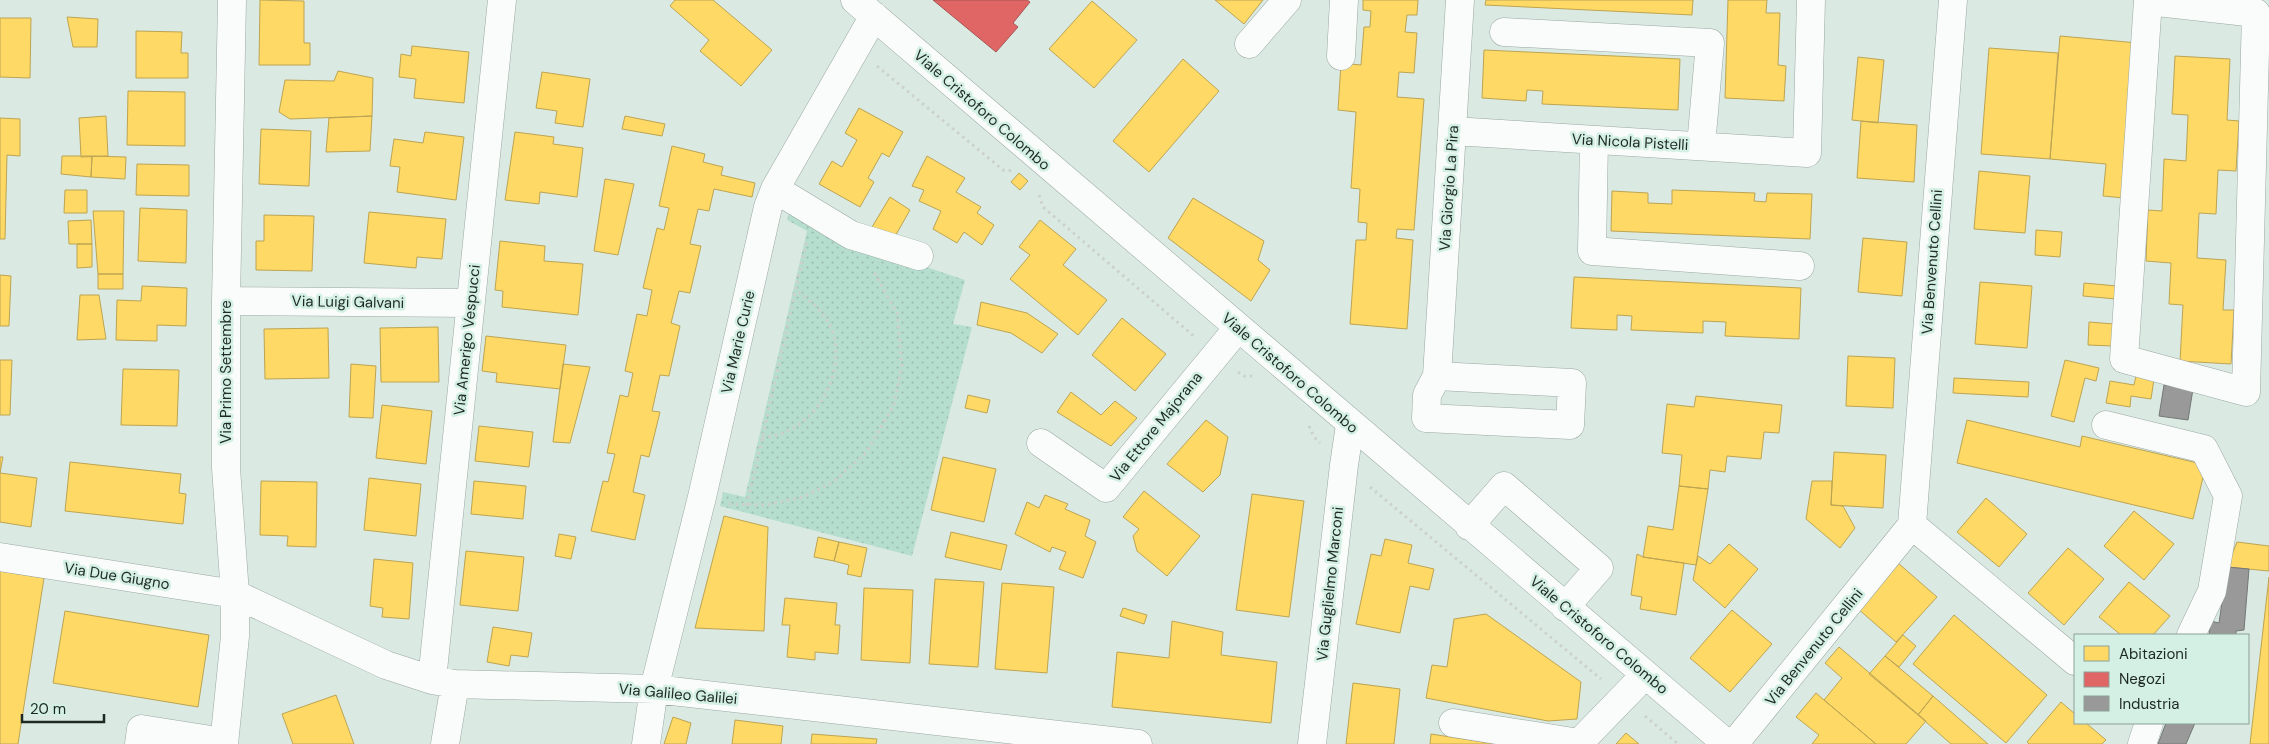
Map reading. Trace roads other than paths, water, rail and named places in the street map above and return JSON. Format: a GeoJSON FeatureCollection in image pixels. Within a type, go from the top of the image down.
{"type":"FeatureCollection","features":[{"type":"Feature","properties":{"kind":"street","name":"Via Primo Settembre"},"geometry":{"type":"LineString","coordinates":[[224,743],[235,636],[235,594],[226,468],[226,301],[232,0]]}},
{"type":"Feature","properties":{"kind":"street","name":"Via Amerigo Vespucci"},"geometry":{"type":"LineString","coordinates":[[445,744],[443,682],[470,303],[502,0]]}},
{"type":"Feature","properties":{"kind":"street"},"geometry":{"type":"LineString","coordinates":[[1249,44],[1287,0]]}},
{"type":"Feature","properties":{"kind":"street"},"geometry":{"type":"LineString","coordinates":[[1341,56],[1344,0]]}},
{"type":"Feature","properties":{"kind":"street","name":"Via Giorgio La Pira"},"geometry":{"type":"LineString","coordinates":[[1437,376],[1454,131],[1460,0]]}},
{"type":"Feature","properties":{"kind":"street","name":"Via Nicola Pistelli"},"geometry":{"type":"LineString","coordinates":[[1454,131],[1807,152],[1811,0]]}},
{"type":"Feature","properties":{"kind":"street","name":"Via Benvenuto Cellini"},"geometry":{"type":"LineString","coordinates":[[1734,744],[1912,525],[1953,0]]}},
{"type":"Feature","properties":{"kind":"street"},"geometry":{"type":"LineString","coordinates":[[2148,0],[2256,13],[2246,392],[2124,359],[2148,0]]}},
{"type":"Feature","properties":{"kind":"street","name":"Via Marie Curie"},"geometry":{"type":"LineString","coordinates":[[646,744],[654,689],[702,497],[768,207],[775,189],[855,48],[865,8]]}},
{"type":"Feature","properties":{"kind":"street","name":"Viale Cristoforo Colombo"},"geometry":{"type":"LineString","coordinates":[[865,8],[1350,425],[1727,744]]}},
{"type":"Feature","properties":{"kind":"street"},"geometry":{"type":"LineString","coordinates":[[1504,32],[1710,43],[1701,146]]}},
{"type":"Feature","properties":{"kind":"street"},"geometry":{"type":"LineString","coordinates":[[1594,140],[1592,251],[1800,266]]}},
{"type":"Feature","properties":{"kind":"street"},"geometry":{"type":"LineString","coordinates":[[775,189],[851,235],[919,256]]}},
{"type":"Feature","properties":{"kind":"street","name":"Via Luigi Galvani"},"geometry":{"type":"LineString","coordinates":[[226,301],[470,303]]}},
{"type":"Feature","properties":{"kind":"street","name":"Via Ettore Majorana"},"geometry":{"type":"LineString","coordinates":[[1041,443],[1106,488],[1238,328]]}},
{"type":"Feature","properties":{"kind":"street"},"geometry":{"type":"LineString","coordinates":[[1437,376],[1572,383],[1570,425],[1426,418],[1427,395],[1437,376]]}},
{"type":"Feature","properties":{"kind":"street","name":"Via Guglielmo Marconi"},"geometry":{"type":"LineString","coordinates":[[1312,744],[1350,425]]}},
{"type":"Feature","properties":{"kind":"street"},"geometry":{"type":"LineString","coordinates":[[2106,425],[2204,449],[2228,496],[2212,591],[2191,634]]}},
{"type":"Feature","properties":{"kind":"street"},"geometry":{"type":"LineString","coordinates":[[1469,526],[1504,486],[1599,568],[1565,607]]}},
{"type":"Feature","properties":{"kind":"street"},"geometry":{"type":"LineString","coordinates":[[1912,525],[2074,660]]}},
{"type":"Feature","properties":{"kind":"street","name":"Via Due Giugno"},"geometry":{"type":"LineString","coordinates":[[0,558],[235,594]]}},
{"type":"Feature","properties":{"kind":"street","name":"Via Galileo Galilei"},"geometry":{"type":"LineString","coordinates":[[235,594],[386,664],[443,682],[654,689],[1138,744]]}},
{"type":"Feature","properties":{"kind":"street"},"geometry":{"type":"LineString","coordinates":[[1453,723],[1579,743],[1645,675]]}},
{"type":"Feature","properties":{"kind":"street"},"geometry":{"type":"LineString","coordinates":[[2142,744],[2149,724]]}},
{"type":"Feature","properties":{"kind":"street"},"geometry":{"type":"LineString","coordinates":[[139,744],[141,729],[224,743]]}}]}
